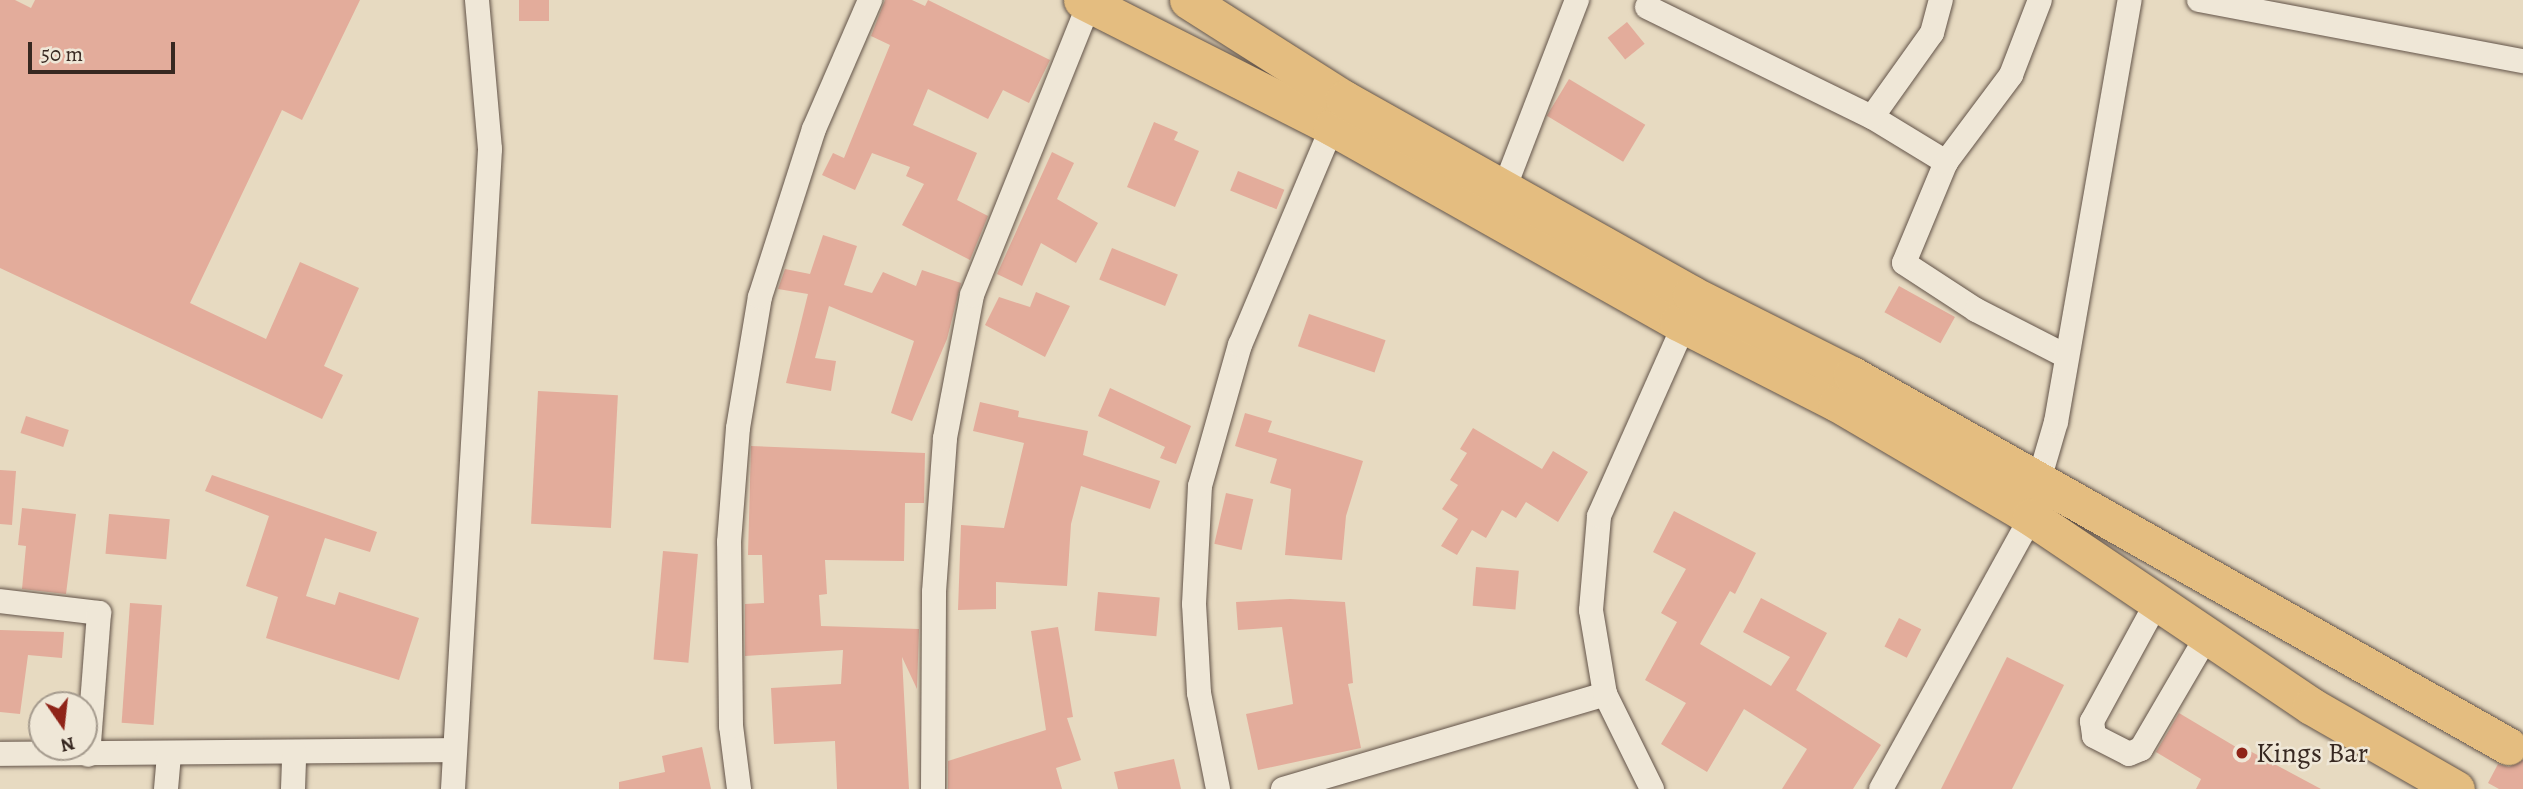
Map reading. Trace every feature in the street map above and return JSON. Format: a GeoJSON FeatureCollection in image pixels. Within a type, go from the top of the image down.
{"type":"FeatureCollection","features":[{"type":"Feature","properties":{"kind":"highway"},"geometry":{"type":"LineString","coordinates":[[1188,0],[1344,99],[2039,480],[2508,746]]}},
{"type":"Feature","properties":{"kind":"highway"},"geometry":{"type":"LineString","coordinates":[[1085,2],[1332,127],[1684,325],[1837,403],[2031,517],[2311,706],[2456,789]]}},
{"type":"Feature","properties":{"kind":"street"},"geometry":{"type":"LineString","coordinates":[[453,789],[453,750],[481,354],[490,149],[477,0]]}},
{"type":"Feature","properties":{"kind":"street"},"geometry":{"type":"LineString","coordinates":[[739,789],[731,726],[729,542],[738,428],[760,297],[814,129],[870,0]]}},
{"type":"Feature","properties":{"kind":"street"},"geometry":{"type":"LineString","coordinates":[[1504,189],[1577,0]]}},
{"type":"Feature","properties":{"kind":"street"},"geometry":{"type":"LineString","coordinates":[[1872,117],[1932,33],[1941,0]]}},
{"type":"Feature","properties":{"kind":"street"},"geometry":{"type":"LineString","coordinates":[[2040,0],[2011,75],[1946,162],[1904,263],[1976,310],[2066,356]]}},
{"type":"Feature","properties":{"kind":"street"},"geometry":{"type":"LineString","coordinates":[[2039,480],[2056,422],[2130,0]]}},
{"type":"Feature","properties":{"kind":"street"},"geometry":{"type":"LineString","coordinates":[[2199,0],[2523,61]]}},
{"type":"Feature","properties":{"kind":"street"},"geometry":{"type":"LineString","coordinates":[[933,789],[934,593],[945,438],[972,295],[1085,2]]}},
{"type":"Feature","properties":{"kind":"street"},"geometry":{"type":"LineString","coordinates":[[1647,7],[1872,117],[1946,162]]}},
{"type":"Feature","properties":{"kind":"street"},"geometry":{"type":"LineString","coordinates":[[1218,789],[1197,668],[1194,604],[1200,486],[1240,345],[1332,127]]}},
{"type":"Feature","properties":{"kind":"street"},"geometry":{"type":"LineString","coordinates":[[1652,789],[1605,694],[1591,610],[1599,516],[1684,325]]}},
{"type":"Feature","properties":{"kind":"street"},"geometry":{"type":"LineString","coordinates":[[1881,789],[2031,517]]}},
{"type":"Feature","properties":{"kind":"street"},"geometry":{"type":"LineString","coordinates":[[0,601],[99,613],[93,691]]}},
{"type":"Feature","properties":{"kind":"street"},"geometry":{"type":"LineString","coordinates":[[2157,602],[2092,721],[2094,736],[2129,754],[2141,749],[2207,636]]}},
{"type":"Feature","properties":{"kind":"street"},"geometry":{"type":"LineString","coordinates":[[1283,789],[1605,694]]}},
{"type":"Feature","properties":{"kind":"street"},"geometry":{"type":"LineString","coordinates":[[98,755],[453,750]]}},
{"type":"Feature","properties":{"kind":"street"},"geometry":{"type":"LineString","coordinates":[[293,789],[294,752]]}},
{"type":"Feature","properties":{"kind":"street"},"geometry":{"type":"LineString","coordinates":[[0,754],[28,754]]}},
{"type":"Feature","properties":{"kind":"street"},"geometry":{"type":"LineString","coordinates":[[166,789],[169,754]]}},
{"type":"Feature","properties":{"kind":"building"},"geometry":{"type":"Polygon","coordinates":[[[0,0],[15,0],[31,8],[35,0],[360,0],[302,120],[282,110],[190,303],[266,339],[300,262],[359,288],[324,366],[343,375],[322,419],[0,268],[0,0]]]}},
{"type":"Feature","properties":{"kind":"building"},"geometry":{"type":"Polygon","coordinates":[[[519,0],[549,0],[549,21],[519,21],[519,0]]]}},
{"type":"Feature","properties":{"kind":"building"},"geometry":{"type":"Polygon","coordinates":[[[885,0],[912,0],[925,6],[928,0],[1050,60],[1029,103],[1003,90],[988,119],[928,89],[913,125],[977,153],[957,200],[988,216],[970,260],[902,225],[924,184],[906,176],[910,167],[872,153],[855,190],[822,175],[833,153],[844,158],[890,45],[871,36],[885,0]]]}},
{"type":"Feature","properties":{"kind":"building"},"geometry":{"type":"Polygon","coordinates":[[[1627,22],[1645,44],[1625,59],[1608,38],[1627,22]]]}},
{"type":"Feature","properties":{"kind":"building"},"geometry":{"type":"Polygon","coordinates":[[[1569,79],[1645,125],[1623,162],[1547,116],[1569,79]]]}},
{"type":"Feature","properties":{"kind":"building"},"geometry":{"type":"Polygon","coordinates":[[[1154,122],[1178,132],[1174,140],[1199,151],[1175,207],[1127,187],[1154,122]]]}},
{"type":"Feature","properties":{"kind":"building"},"geometry":{"type":"Polygon","coordinates":[[[1052,152],[1074,163],[1057,199],[1098,223],[1076,263],[1041,243],[1022,286],[997,274],[1052,152]]]}},
{"type":"Feature","properties":{"kind":"building"},"geometry":{"type":"Polygon","coordinates":[[[1238,171],[1284,190],[1276,209],[1230,190],[1238,171]]]}},
{"type":"Feature","properties":{"kind":"building"},"geometry":{"type":"Polygon","coordinates":[[[823,235],[857,246],[844,285],[872,293],[883,272],[916,286],[922,270],[961,283],[947,339],[912,421],[891,413],[914,341],[829,306],[815,358],[836,361],[831,391],[786,383],[808,294],[778,289],[785,269],[810,274],[823,235]]]}},
{"type":"Feature","properties":{"kind":"building"},"geometry":{"type":"Polygon","coordinates":[[[1112,248],[1178,275],[1165,306],[1099,280],[1112,248]]]}},
{"type":"Feature","properties":{"kind":"building"},"geometry":{"type":"Polygon","coordinates":[[[1899,286],[1955,317],[1940,343],[1884,312],[1899,286]]]}},
{"type":"Feature","properties":{"kind":"building"},"geometry":{"type":"Polygon","coordinates":[[[1036,292],[1070,306],[1045,357],[985,325],[999,297],[1030,307],[1036,292]]]}},
{"type":"Feature","properties":{"kind":"building"},"geometry":{"type":"Polygon","coordinates":[[[1309,314],[1386,340],[1375,373],[1298,346],[1309,314]]]}},
{"type":"Feature","properties":{"kind":"building"},"geometry":{"type":"Polygon","coordinates":[[[1110,388],[1191,426],[1176,464],[1160,458],[1165,447],[1098,416],[1110,388]]]}},
{"type":"Feature","properties":{"kind":"building"},"geometry":{"type":"Polygon","coordinates":[[[538,391],[618,395],[611,528],[531,524],[538,391]]]}},
{"type":"Feature","properties":{"kind":"building"},"geometry":{"type":"Polygon","coordinates":[[[980,402],[1019,411],[1018,417],[1088,431],[1083,455],[1160,481],[1150,509],[1081,486],[1071,524],[1067,586],[996,582],[996,609],[958,610],[961,525],[1004,528],[1024,443],[973,431],[980,402]]]}},
{"type":"Feature","properties":{"kind":"building"},"geometry":{"type":"Polygon","coordinates":[[[1245,413],[1272,421],[1268,432],[1363,461],[1346,516],[1342,560],[1285,555],[1291,489],[1270,483],[1277,459],[1235,446],[1245,413]]]}},
{"type":"Feature","properties":{"kind":"building"},"geometry":{"type":"Polygon","coordinates":[[[26,416],[69,430],[63,447],[20,433],[26,416]]]}},
{"type":"Feature","properties":{"kind":"building"},"geometry":{"type":"Polygon","coordinates":[[[1473,428],[1542,469],[1553,451],[1588,472],[1558,522],[1526,502],[1516,518],[1502,510],[1486,538],[1472,530],[1457,555],[1441,546],[1458,519],[1442,509],[1458,485],[1450,480],[1467,453],[1460,449],[1473,428]]]}},
{"type":"Feature","properties":{"kind":"building"},"geometry":{"type":"Polygon","coordinates":[[[751,446],[925,453],[924,503],[905,503],[904,561],[825,560],[827,594],[819,595],[821,626],[919,629],[917,689],[902,657],[909,789],[837,789],[835,741],[774,744],[771,688],[841,684],[843,650],[745,656],[745,604],[764,603],[762,555],[748,555],[751,446]]]}},
{"type":"Feature","properties":{"kind":"building"},"geometry":{"type":"Polygon","coordinates":[[[0,470],[16,471],[12,525],[0,524],[0,470]]]}},
{"type":"Feature","properties":{"kind":"building"},"geometry":{"type":"Polygon","coordinates":[[[212,475],[377,532],[370,552],[325,538],[306,596],[335,605],[339,592],[419,618],[399,680],[266,638],[278,597],[246,586],[269,516],[205,491],[212,475]]]}},
{"type":"Feature","properties":{"kind":"building"},"geometry":{"type":"Polygon","coordinates":[[[1226,493],[1253,499],[1242,550],[1214,544],[1226,493]]]}},
{"type":"Feature","properties":{"kind":"building"},"geometry":{"type":"Polygon","coordinates":[[[22,508],[76,514],[66,594],[22,589],[26,546],[18,545],[22,508]]]}},
{"type":"Feature","properties":{"kind":"building"},"geometry":{"type":"Polygon","coordinates":[[[1674,511],[1756,553],[1735,594],[1730,591],[1700,644],[1771,686],[1790,657],[1743,632],[1761,598],[1827,633],[1796,690],[1881,745],[1853,789],[1782,789],[1807,749],[1744,709],[1707,772],[1661,744],[1686,703],[1645,680],[1677,622],[1661,613],[1686,569],[1653,552],[1674,511]]]}},
{"type":"Feature","properties":{"kind":"building"},"geometry":{"type":"Polygon","coordinates":[[[109,514],[170,519],[166,559],[106,554],[109,514]]]}},
{"type":"Feature","properties":{"kind":"building"},"geometry":{"type":"Polygon","coordinates":[[[663,551],[698,554],[688,663],[654,660],[663,551]]]}},
{"type":"Feature","properties":{"kind":"building"},"geometry":{"type":"Polygon","coordinates":[[[1476,567],[1519,571],[1515,610],[1473,606],[1476,567]]]}},
{"type":"Feature","properties":{"kind":"building"},"geometry":{"type":"Polygon","coordinates":[[[1098,592],[1160,597],[1156,636],[1095,631],[1098,592]]]}},
{"type":"Feature","properties":{"kind":"building"},"geometry":{"type":"Polygon","coordinates":[[[1290,599],[1345,602],[1353,683],[1348,684],[1361,748],[1258,770],[1246,714],[1293,704],[1282,627],[1238,630],[1236,602],[1290,599]]]}},
{"type":"Feature","properties":{"kind":"building"},"geometry":{"type":"Polygon","coordinates":[[[130,603],[162,605],[154,725],[122,723],[130,603]]]}},
{"type":"Feature","properties":{"kind":"building"},"geometry":{"type":"Polygon","coordinates":[[[1899,618],[1921,629],[1907,658],[1884,647],[1899,618]]]}},
{"type":"Feature","properties":{"kind":"building"},"geometry":{"type":"Polygon","coordinates":[[[1058,627],[1073,717],[1067,718],[1081,760],[1056,768],[1062,789],[948,789],[948,761],[1046,730],[1031,631],[1058,627]]]}},
{"type":"Feature","properties":{"kind":"building"},"geometry":{"type":"Polygon","coordinates":[[[0,630],[64,632],[62,658],[28,655],[20,714],[0,712],[0,630]]]}},
{"type":"Feature","properties":{"kind":"building"},"geometry":{"type":"Polygon","coordinates":[[[2007,657],[2064,685],[2012,789],[1941,789],[2007,657]]]}},
{"type":"Feature","properties":{"kind":"building"},"geometry":{"type":"Polygon","coordinates":[[[2179,713],[2246,753],[2248,750],[2321,789],[2196,789],[2201,779],[2156,752],[2179,713]]]}},
{"type":"Feature","properties":{"kind":"building"},"geometry":{"type":"Polygon","coordinates":[[[702,747],[711,789],[619,789],[619,782],[665,772],[662,756],[702,747]]]}},
{"type":"Feature","properties":{"kind":"building"},"geometry":{"type":"Polygon","coordinates":[[[1174,759],[1181,789],[1118,789],[1114,772],[1174,759]]]}},
{"type":"Feature","properties":{"kind":"building"},"geometry":{"type":"Polygon","coordinates":[[[2523,760],[2523,789],[2499,789],[2488,783],[2498,764],[2509,767],[2523,760]]]}},
{"type":"Feature","properties":{"kind":"place","name":"Kings Bar"},"geometry":{"type":"Point","coordinates":[2242,753]}}]}
